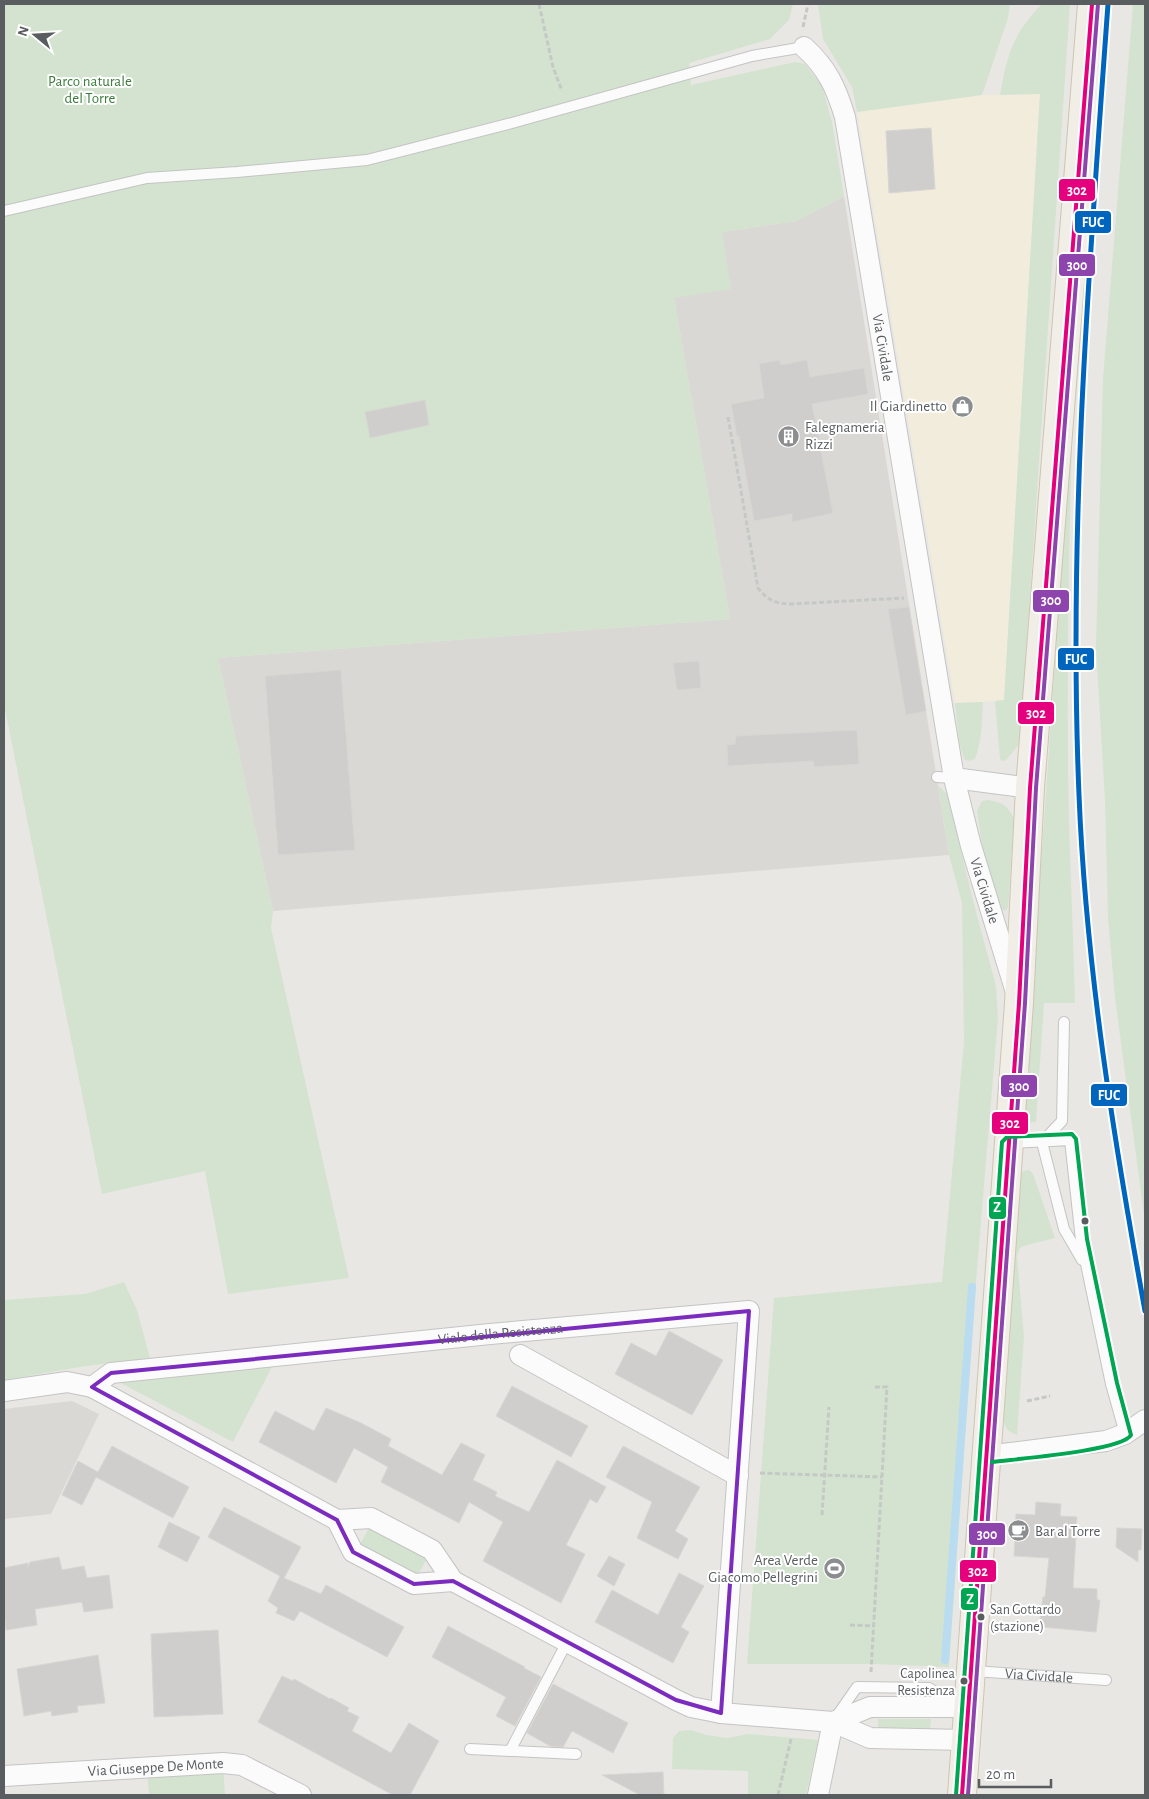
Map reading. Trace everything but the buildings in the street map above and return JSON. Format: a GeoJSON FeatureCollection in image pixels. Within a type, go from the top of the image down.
{"type":"FeatureCollection","features":[{"type":"Feature","properties":{"kind":"main road","name":"Via Cividale"},"geometry":{"type":"LineString","coordinates":[[962,1795],[966,1740],[964,1707],[971,1671],[1019,1003],[1030,788],[1092,4]]}},
{"type":"Feature","properties":{"kind":"street","name":"Via Cividale"},"geometry":{"type":"LineString","coordinates":[[804,47],[828,74],[838,94],[845,117],[924,597],[945,777],[971,846],[1019,1003]]}},
{"type":"Feature","properties":{"kind":"street"},"geometry":{"type":"LineString","coordinates":[[945,777],[1030,788]]}},
{"type":"Feature","properties":{"kind":"street","name":"Viale della Resistenza"},"geometry":{"type":"LineString","coordinates":[[92,1387],[111,1373],[490,1334],[750,1311],[721,1713]]}},
{"type":"Feature","properties":{"kind":"street","name":"Viale della Resistenza"},"geometry":{"type":"LineString","coordinates":[[520,1354],[738,1476]]}},
{"type":"Feature","properties":{"kind":"street"},"geometry":{"type":"LineString","coordinates":[[4,1391],[67,1382],[92,1387],[337,1520],[371,1518],[432,1550],[454,1581],[691,1707],[721,1713],[833,1722],[870,1738],[966,1740]]}},
{"type":"Feature","properties":{"kind":"street"},"geometry":{"type":"LineString","coordinates":[[986,1456],[1106,1441],[1124,1434],[1145,1420]]}},
{"type":"Feature","properties":{"kind":"street"},"geometry":{"type":"LineString","coordinates":[[337,1520],[353,1552],[414,1584],[454,1581]]}},
{"type":"Feature","properties":{"kind":"street"},"geometry":{"type":"LineString","coordinates":[[833,1722],[870,1707],[964,1707]]}},
{"type":"Feature","properties":{"kind":"street"},"geometry":{"type":"LineString","coordinates":[[818,1795],[833,1722]]}},
{"type":"Feature","properties":{"kind":"street","name":"Via Giuseppe De Monte"},"geometry":{"type":"LineString","coordinates":[[4,1776],[223,1763],[242,1765],[301,1795]]}},
{"type":"Feature","properties":{"kind":"lane"},"geometry":{"type":"LineString","coordinates":[[4,211],[147,178],[367,160],[568,108],[752,56],[804,47]]}},
{"type":"Feature","properties":{"kind":"lane"},"geometry":{"type":"LineString","coordinates":[[1042,1142],[1062,1121],[1064,1022]]}},
{"type":"Feature","properties":{"kind":"lane"},"geometry":{"type":"LineString","coordinates":[[1008,1143],[1070,1140],[1081,1240],[1111,1384],[1124,1434]]}},
{"type":"Feature","properties":{"kind":"lane"},"geometry":{"type":"LineString","coordinates":[[1042,1142],[1064,1229],[1086,1265]]}},
{"type":"Feature","properties":{"kind":"lane"},"geometry":{"type":"LineString","coordinates":[[510,1751],[567,1642]]}},
{"type":"Feature","properties":{"kind":"lane","name":"Via Cividale"},"geometry":{"type":"LineString","coordinates":[[971,1671],[1106,1680]]}},
{"type":"Feature","properties":{"kind":"lane"},"geometry":{"type":"LineString","coordinates":[[833,1722],[857,1687],[929,1688],[964,1707]]}},
{"type":"Feature","properties":{"kind":"lane"},"geometry":{"type":"LineString","coordinates":[[470,1749],[576,1754]]}},
{"type":"Feature","properties":{"kind":"path"},"geometry":{"type":"LineString","coordinates":[[539,4],[553,67],[568,108]]}},
{"type":"Feature","properties":{"kind":"path"},"geometry":{"type":"LineString","coordinates":[[728,417],[758,588],[766,597],[773,602],[791,604],[924,597]]}},
{"type":"Feature","properties":{"kind":"path"},"geometry":{"type":"LineString","coordinates":[[871,1687],[887,1387],[876,1387]]}},
{"type":"Feature","properties":{"kind":"path"},"geometry":{"type":"LineString","coordinates":[[1027,1401],[1050,1396]]}},
{"type":"Feature","properties":{"kind":"path"},"geometry":{"type":"LineString","coordinates":[[822,1515],[829,1408]]}},
{"type":"Feature","properties":{"kind":"path"},"geometry":{"type":"LineString","coordinates":[[738,1476],[761,1473],[882,1477]]}},
{"type":"Feature","properties":{"kind":"path"},"geometry":{"type":"LineString","coordinates":[[850,1625],[874,1626]]}},
{"type":"Feature","properties":{"kind":"path"},"geometry":{"type":"LineString","coordinates":[[778,1795],[795,1719]]}},
{"type":"Feature","properties":{"kind":"highlighted area"},"geometry":{"type":"Polygon","coordinates":[[[749,1311],[721,1713],[676,1700],[453,1581],[414,1584],[353,1552],[337,1520],[92,1387],[111,1373],[749,1311]]]}},
{"type":"Feature","properties":{"kind":"shaded area","name":"Il Giardinetto"},"geometry":{"type":"Polygon","coordinates":[[[1040,94],[1004,701],[955,703],[857,112],[982,95],[1040,94]]]}},
{"type":"Feature","properties":{"kind":"shaded area"},"geometry":{"type":"Polygon","coordinates":[[[844,196],[949,855],[273,911],[218,658],[730,619],[674,298],[722,232],[796,221],[844,196]]]}},
{"type":"Feature","properties":{"kind":"shaded area"},"geometry":{"type":"Polygon","coordinates":[[[72,1401],[99,1414],[51,1514],[4,1519],[4,1409],[72,1401]]]}},
{"type":"Feature","properties":{"kind":"green space","name":"Parco naturale del Torre"},"geometry":{"type":"Polygon","coordinates":[[[4,4],[793,4],[789,20],[770,39],[689,63],[691,85],[795,62],[805,64],[822,86],[832,122],[844,196],[796,221],[722,232],[731,289],[674,298],[730,619],[218,658],[273,911],[271,928],[349,1278],[228,1294],[205,1171],[102,1194],[4,704],[4,4]]]}},
{"type":"Feature","properties":{"kind":"green space"},"geometry":{"type":"Polygon","coordinates":[[[818,4],[1010,4],[1008,18],[982,95],[857,112],[852,87],[823,39],[818,4]]]}},
{"type":"Feature","properties":{"kind":"green space"},"geometry":{"type":"Polygon","coordinates":[[[1042,4],[1070,4],[1020,743],[1006,760],[1002,761],[1000,759],[995,701],[1004,700],[1040,94],[1000,95],[1005,68],[1013,45],[1024,25],[1042,4]]]}},
{"type":"Feature","properties":{"kind":"green space"},"geometry":{"type":"Polygon","coordinates":[[[1133,4],[1145,4],[1145,1222],[1115,998],[1108,917],[1105,800],[1096,648],[1103,379],[1133,4]]]}},
{"type":"Feature","properties":{"kind":"green space"},"geometry":{"type":"Polygon","coordinates":[[[1074,390],[1069,579],[1068,769],[1075,1003],[1044,1003],[1036,1122],[1023,1123],[1074,390]]]}},
{"type":"Feature","properties":{"kind":"green space"},"geometry":{"type":"Polygon","coordinates":[[[983,702],[979,745],[975,759],[968,761],[964,759],[959,741],[955,703],[983,702]]]}},
{"type":"Feature","properties":{"kind":"green space","name":"Area Verde Giacomo Pellegrini"},"geometry":{"type":"Polygon","coordinates":[[[938,785],[947,794],[996,986],[998,1018],[976,1281],[949,1667],[872,1664],[747,1664],[774,1298],[942,1282],[964,1042],[962,903],[949,855],[938,785]]]}},
{"type":"Feature","properties":{"kind":"green space"},"geometry":{"type":"Polygon","coordinates":[[[987,800],[1004,805],[1014,819],[1008,908],[1005,911],[999,908],[985,865],[977,811],[982,801],[987,800]]]}},
{"type":"Feature","properties":{"kind":"green space"},"geometry":{"type":"Polygon","coordinates":[[[1029,1170],[1033,1174],[1055,1238],[1023,1246],[1020,1248],[1017,1256],[1024,1337],[1017,1435],[1007,1429],[1003,1418],[1019,1178],[1023,1171],[1029,1170]]]}},
{"type":"Feature","properties":{"kind":"green space"},"geometry":{"type":"Polygon","coordinates":[[[124,1282],[137,1310],[150,1358],[86,1366],[4,1380],[4,1300],[85,1294],[124,1282]]]}},
{"type":"Feature","properties":{"kind":"green space"},"geometry":{"type":"Polygon","coordinates":[[[273,1365],[233,1442],[115,1380],[273,1365]]]}},
{"type":"Feature","properties":{"kind":"green space"},"geometry":{"type":"Polygon","coordinates":[[[370,1526],[428,1557],[416,1578],[359,1546],[370,1526]]]}},
{"type":"Feature","properties":{"kind":"green space"},"geometry":{"type":"Polygon","coordinates":[[[878,1719],[931,1719],[930,1730],[878,1729],[878,1719]]]}},
{"type":"Feature","properties":{"kind":"green space"},"geometry":{"type":"Polygon","coordinates":[[[691,1730],[706,1735],[727,1738],[748,1734],[818,1740],[806,1795],[748,1795],[748,1771],[672,1769],[673,1738],[679,1731],[691,1730]]]}},
{"type":"Feature","properties":{"kind":"green space"},"geometry":{"type":"Polygon","coordinates":[[[223,1763],[225,1795],[149,1795],[147,1768],[223,1763]]]}},
{"type":"Feature","properties":{"kind":"waterway"},"geometry":{"type":"LineString","coordinates":[[945,1660],[972,1287]]}},
{"type":"Feature","properties":{"kind":"transit line","name":"302"},"geometry":{"type":"LineString","coordinates":[[962,1795],[1019,1003],[1030,788],[1092,4]]}},
{"type":"Feature","properties":{"kind":"transit line","name":"300"},"geometry":{"type":"LineString","coordinates":[[968,1795],[1025,1003],[1036,788],[1098,4]]}},
{"type":"Feature","properties":{"kind":"transit line","name":"FUC"},"geometry":{"type":"LineString","coordinates":[[1108,4],[1082,399],[1078,498],[1076,696],[1083,860],[1095,989],[1112,1118],[1145,1311]]}},
{"type":"Feature","properties":{"kind":"transit line","name":"Z"},"geometry":{"type":"LineString","coordinates":[[956,1795],[1002,1142],[1007,1137],[1072,1134],[1076,1139],[1087,1239],[1117,1383],[1131,1435],[1123,1441],[1089,1450],[992,1462]]}},
{"type":"Feature","properties":{"kind":"place","name":"Il Giardinetto"},"geometry":{"type":"Point","coordinates":[963,406]}},
{"type":"Feature","properties":{"kind":"place","name":"Falegnameria Rizzi"},"geometry":{"type":"Point","coordinates":[789,436]}},
{"type":"Feature","properties":{"kind":"place","name":"Bar al Torre"},"geometry":{"type":"Point","coordinates":[1019,1531]}},
{"type":"Feature","properties":{"kind":"place","name":"Area Verde Giacomo Pellegrini"},"geometry":{"type":"Point","coordinates":[834,1569]}},
{"type":"Feature","properties":{"kind":"place","name":"San Gottardo (stazione)"},"geometry":{"type":"Point","coordinates":[981,1617]}},
{"type":"Feature","properties":{"kind":"place","name":"Capolinea Resistenza"},"geometry":{"type":"Point","coordinates":[964,1681]}}]}
